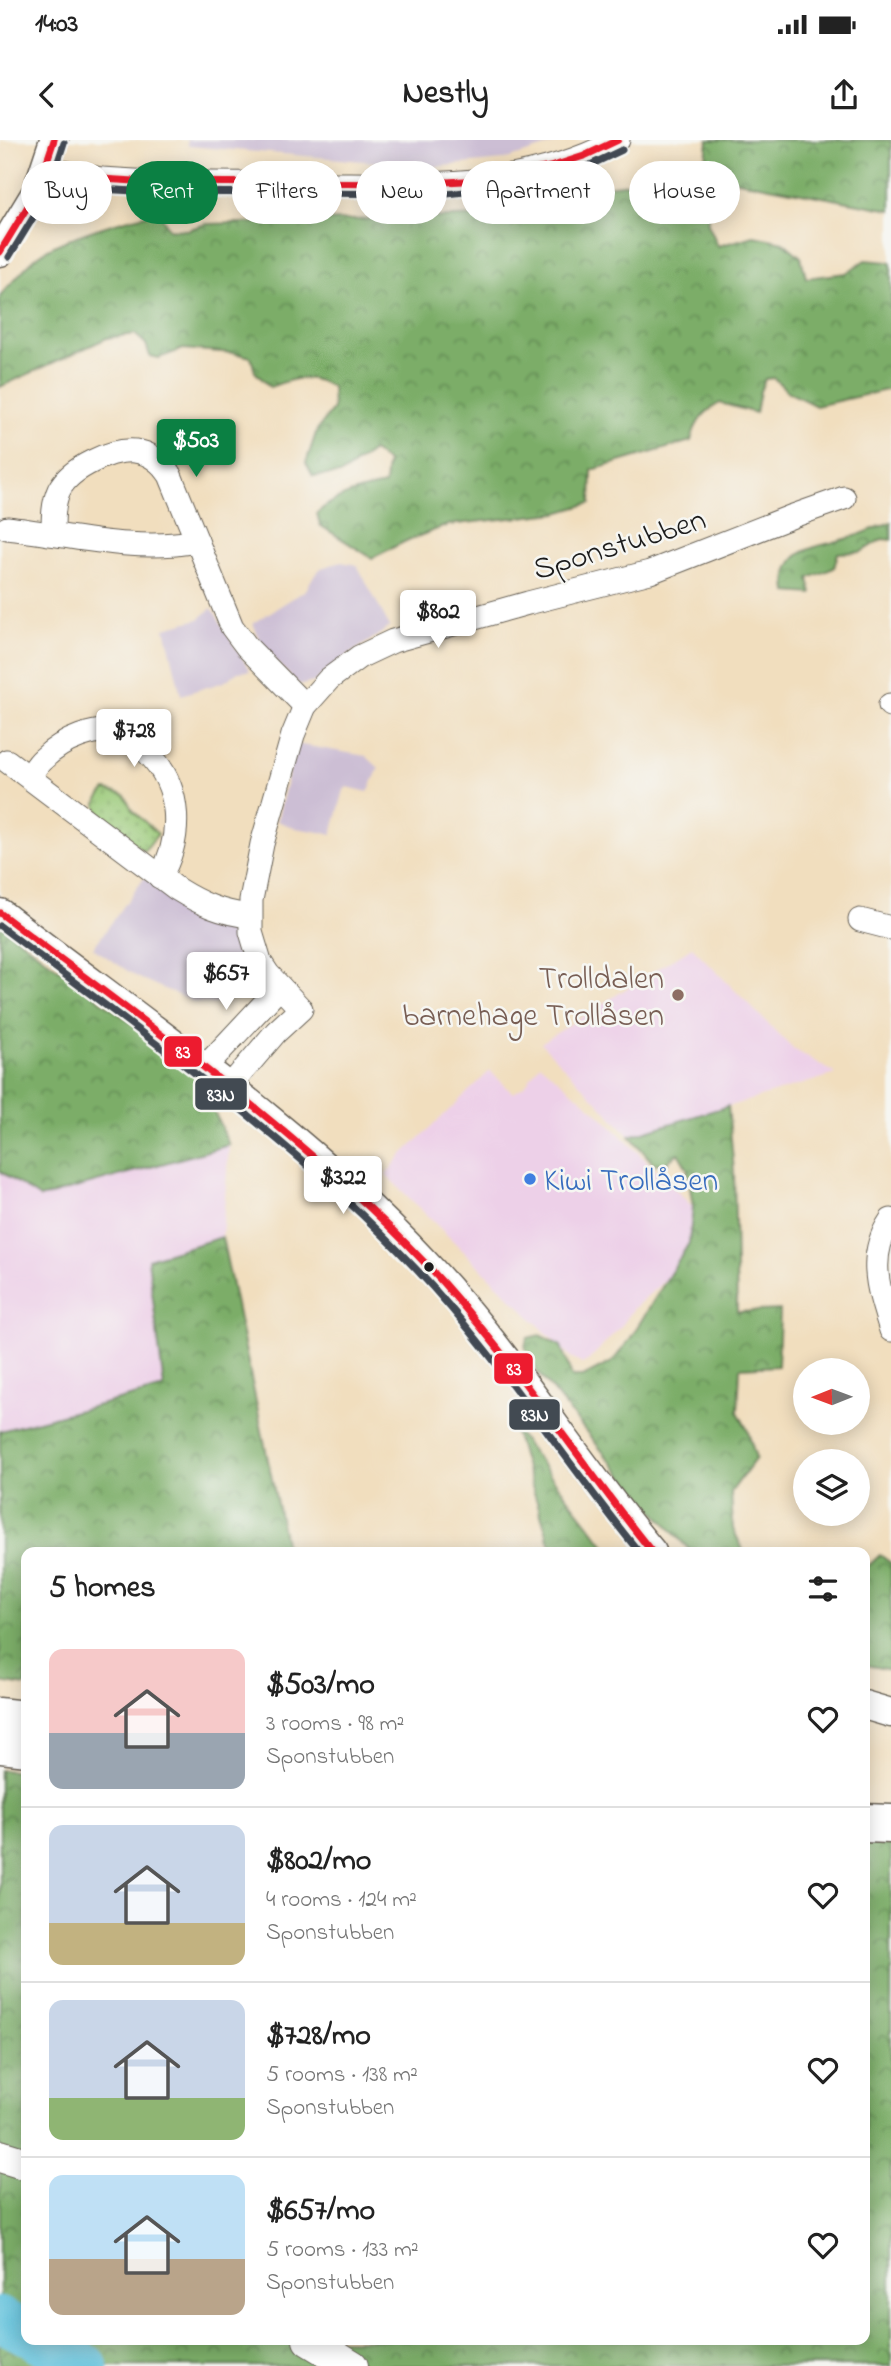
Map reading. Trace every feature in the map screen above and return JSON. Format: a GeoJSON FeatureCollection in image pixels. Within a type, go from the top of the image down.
{"type":"FeatureCollection","features":[{"type":"Feature","properties":{"kind":"highway"},"geometry":{"type":"LineString","coordinates":[[0,1717],[21,1719]]}},
{"type":"Feature","properties":{"kind":"highway"},"geometry":{"type":"LineString","coordinates":[[0,1744],[21,1746]]}},
{"type":"Feature","properties":{"kind":"highway"},"geometry":{"type":"LineString","coordinates":[[870,1803],[891,1805]]}},
{"type":"Feature","properties":{"kind":"highway"},"geometry":{"type":"LineString","coordinates":[[870,1823],[891,1824]]}},
{"type":"Feature","properties":{"kind":"main road"},"geometry":{"type":"LineString","coordinates":[[0,2156],[21,2162]]}},
{"type":"Feature","properties":{"kind":"main road"},"geometry":{"type":"LineString","coordinates":[[317,2345],[352,2366]]}},
{"type":"Feature","properties":{"kind":"street"},"geometry":{"type":"LineString","coordinates":[[48,161],[54,140]]}},
{"type":"Feature","properties":{"kind":"street"},"geometry":{"type":"LineString","coordinates":[[112,179],[151,182],[450,184],[487,181],[536,172],[581,158],[618,140]]}},
{"type":"Feature","properties":{"kind":"street"},"geometry":{"type":"LineString","coordinates":[[0,253],[21,219]]}},
{"type":"Feature","properties":{"kind":"street"},"geometry":{"type":"LineString","coordinates":[[53,533],[55,503],[60,488],[69,476],[94,460],[126,452],[136,451],[158,460],[165,467],[232,628],[305,706]]}},
{"type":"Feature","properties":{"kind":"street","name":"Sponstubben"},"geometry":{"type":"LineString","coordinates":[[230,1086],[276,1032],[301,1009],[279,987],[260,962],[251,932],[252,892],[262,844],[293,735],[305,706],[329,679],[367,652],[393,641],[650,572],[844,498]]}},
{"type":"Feature","properties":{"kind":"street"},"geometry":{"type":"LineString","coordinates":[[7,528],[148,545],[197,541]]}},
{"type":"Feature","properties":{"kind":"street"},"geometry":{"type":"LineString","coordinates":[[30,775],[54,750],[67,742],[93,733],[121,733],[142,747],[166,775],[176,817],[174,843],[160,877]]}},
{"type":"Feature","properties":{"kind":"street"},"geometry":{"type":"LineString","coordinates":[[7,761],[30,775],[160,877],[210,908],[250,916]]}},
{"type":"Feature","properties":{"kind":"street"},"geometry":{"type":"LineString","coordinates":[[0,913],[230,1086],[325,1165],[425,1263],[481,1330],[648,1547]]}},
{"type":"Feature","properties":{"kind":"street"},"geometry":{"type":"LineString","coordinates":[[860,920],[891,928]]}},
{"type":"Feature","properties":{"kind":"street"},"geometry":{"type":"LineString","coordinates":[[205,1067],[279,987]]}},
{"type":"Feature","properties":{"kind":"street"},"geometry":{"type":"LineString","coordinates":[[891,1220],[880,1239],[876,1258],[879,1284],[891,1331]]}},
{"type":"Feature","properties":{"kind":"street"},"geometry":{"type":"LineString","coordinates":[[870,1707],[891,1713]]}},
{"type":"Feature","properties":{"kind":"shaded area"},"geometry":{"type":"Polygon","coordinates":[[[187,140],[567,140],[504,160],[461,161],[461,164],[447,166],[447,161],[362,161],[188,146],[187,140]]]}},
{"type":"Feature","properties":{"kind":"shaded area"},"geometry":{"type":"Polygon","coordinates":[[[341,562],[357,565],[390,627],[314,682],[302,685],[263,648],[253,623],[306,590],[321,568],[341,562]]]}},
{"type":"Feature","properties":{"kind":"shaded area"},"geometry":{"type":"Polygon","coordinates":[[[212,608],[250,671],[238,672],[224,682],[181,695],[165,628],[199,619],[212,608]]]}},
{"type":"Feature","properties":{"kind":"shaded area"},"geometry":{"type":"Polygon","coordinates":[[[296,744],[366,756],[379,768],[368,792],[347,787],[344,790],[332,834],[295,828],[277,821],[296,744]]]}},
{"type":"Feature","properties":{"kind":"shaded area"},"geometry":{"type":"Polygon","coordinates":[[[145,877],[205,916],[224,925],[234,937],[249,979],[242,989],[226,1000],[214,1004],[194,1002],[137,977],[93,948],[145,877]]]}},
{"type":"Feature","properties":{"kind":"shaded area","name":"Trolldalen barnehage Trollåsen"},"geometry":{"type":"Polygon","coordinates":[[[692,947],[792,1048],[836,1074],[630,1136],[541,1043],[692,947]]]}},
{"type":"Feature","properties":{"kind":"shaded area"},"geometry":{"type":"Polygon","coordinates":[[[540,1064],[598,1113],[693,1207],[689,1242],[665,1280],[634,1308],[623,1324],[582,1364],[573,1359],[386,1175],[400,1157],[490,1071],[513,1093],[525,1086],[540,1064]]]}},
{"type":"Feature","properties":{"kind":"shaded area"},"geometry":{"type":"Polygon","coordinates":[[[229,1145],[222,1237],[149,1259],[164,1388],[0,1431],[0,1171],[40,1198],[229,1145]]]}},
{"type":"Feature","properties":{"kind":"green space"},"geometry":{"type":"Polygon","coordinates":[[[708,140],[891,140],[891,210],[740,181],[740,161],[706,161],[708,140]]]}},
{"type":"Feature","properties":{"kind":"green space"},"geometry":{"type":"Polygon","coordinates":[[[629,183],[629,224],[708,224],[718,246],[754,236],[783,242],[801,257],[806,278],[846,273],[865,260],[889,262],[891,389],[816,406],[788,392],[774,378],[765,379],[756,413],[720,403],[701,418],[691,441],[592,470],[591,503],[557,513],[448,525],[372,558],[320,525],[317,513],[340,498],[385,485],[387,462],[373,451],[341,474],[313,476],[306,463],[317,430],[333,409],[332,387],[316,380],[301,378],[270,387],[255,372],[251,357],[234,353],[183,349],[159,358],[150,356],[146,344],[135,334],[107,338],[0,387],[0,297],[39,255],[96,229],[126,220],[126,224],[166,224],[169,229],[186,230],[206,224],[342,224],[342,220],[356,220],[356,224],[447,224],[447,217],[461,217],[461,224],[615,224],[615,185],[629,183]]]}},
{"type":"Feature","properties":{"kind":"green space"},"geometry":{"type":"Polygon","coordinates":[[[891,522],[891,540],[882,539],[861,552],[838,553],[834,568],[809,578],[812,594],[787,592],[787,577],[796,557],[814,547],[891,522]]]}},
{"type":"Feature","properties":{"kind":"green space"},"geometry":{"type":"Polygon","coordinates":[[[106,790],[125,795],[132,810],[158,834],[144,851],[116,830],[98,810],[97,802],[106,790]]]}},
{"type":"Feature","properties":{"kind":"green space"},"geometry":{"type":"Polygon","coordinates":[[[0,925],[197,1072],[229,1145],[40,1198],[0,1171],[0,925]]]}},
{"type":"Feature","properties":{"kind":"green space"},"geometry":{"type":"Polygon","coordinates":[[[728,1106],[734,1171],[737,1312],[780,1310],[778,1366],[740,1368],[738,1412],[747,1429],[756,1458],[731,1492],[733,1529],[742,1547],[686,1547],[626,1480],[538,1373],[525,1347],[527,1338],[540,1335],[561,1346],[572,1377],[583,1377],[612,1362],[630,1339],[689,1243],[693,1207],[687,1168],[678,1153],[664,1165],[653,1163],[630,1136],[728,1106]]]}},
{"type":"Feature","properties":{"kind":"green space"},"geometry":{"type":"Polygon","coordinates":[[[222,1237],[286,1547],[21,1547],[21,1685],[0,1682],[0,1431],[164,1388],[148,1259],[222,1237]]]}},
{"type":"Feature","properties":{"kind":"green space"},"geometry":{"type":"Polygon","coordinates":[[[513,1427],[606,1547],[551,1547],[513,1427]]]}},
{"type":"Feature","properties":{"kind":"green space"},"geometry":{"type":"Polygon","coordinates":[[[880,1555],[891,1563],[891,1670],[870,1666],[870,1564],[880,1555]]]}},
{"type":"Feature","properties":{"kind":"green space"},"geometry":{"type":"Polygon","coordinates":[[[0,1770],[21,1772],[21,2345],[870,2345],[870,1835],[891,1837],[891,2366],[0,2366],[0,1770]]]}},
{"type":"Feature","properties":{"kind":"waterway"},"geometry":{"type":"LineString","coordinates":[[0,2319],[21,2330]]}},
{"type":"Feature","properties":{"kind":"waterway"},"geometry":{"type":"LineString","coordinates":[[47,2345],[86,2366]]}},
{"type":"Feature","properties":{"kind":"transit line","name":"83"},"geometry":{"type":"LineString","coordinates":[[0,252],[37,191],[54,140]]}},
{"type":"Feature","properties":{"kind":"transit line","name":"83"},"geometry":{"type":"LineString","coordinates":[[112,180],[411,184],[481,180],[550,167],[584,156],[618,140]]}},
{"type":"Feature","properties":{"kind":"transit line","name":"83N"},"geometry":{"type":"LineString","coordinates":[[9,257],[47,195],[64,143]]}},
{"type":"Feature","properties":{"kind":"transit line","name":"83N"},"geometry":{"type":"LineString","coordinates":[[112,190],[447,194],[517,186],[553,177],[588,166],[622,150]]}},
{"type":"Feature","properties":{"kind":"transit line","name":"83"},"geometry":{"type":"LineString","coordinates":[[0,913],[219,1079],[325,1167],[375,1213],[424,1262],[484,1331],[648,1547]]}},
{"type":"Feature","properties":{"kind":"transit line","name":"83N"},"geometry":{"type":"LineString","coordinates":[[0,926],[216,1089],[319,1175],[369,1221],[416,1269],[475,1337],[635,1547]]}},
{"type":"Feature","properties":{"kind":"place","name":"Trolldalen barnehage Trollåsen"},"geometry":{"type":"Point","coordinates":[678,995]}},
{"type":"Feature","properties":{"kind":"place","name":"Kiwi Trollåsen"},"geometry":{"type":"Point","coordinates":[530,1179]}}]}
